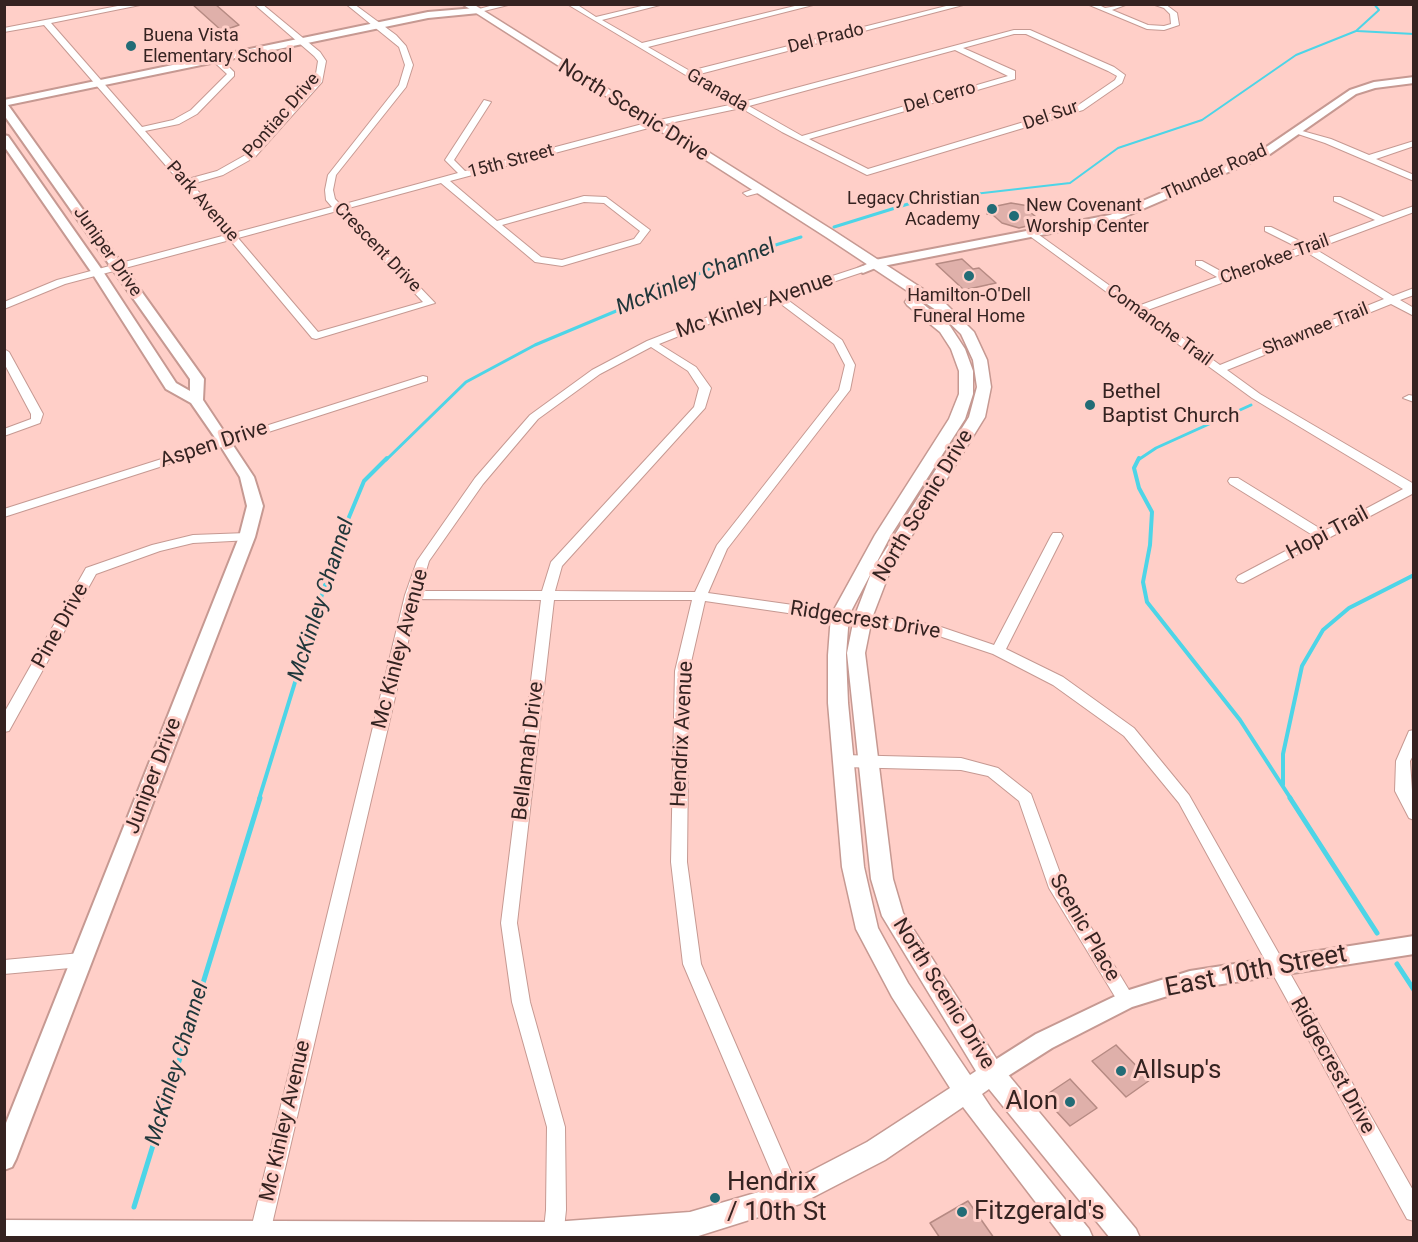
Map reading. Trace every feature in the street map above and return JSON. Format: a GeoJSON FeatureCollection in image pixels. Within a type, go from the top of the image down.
{"type":"FeatureCollection","features":[{"type":"Feature","properties":{"kind":"main road","name":"North Scenic Drive"},"geometry":{"type":"LineString","coordinates":[[464,8],[869,266],[925,310],[945,329],[958,349],[966,371],[966,394],[945,453],[880,571],[863,618],[856,653],[882,879],[893,916],[992,1074],[1127,1238]]}},
{"type":"Feature","properties":{"kind":"main road","name":"North Scenic Drive"},"geometry":{"type":"LineString","coordinates":[[945,453],[862,571],[840,615],[837,655],[838,691],[854,867],[867,929],[900,990],[964,1091],[1080,1238]]}},
{"type":"Feature","properties":{"kind":"main road","name":"East 10th Street"},"geometry":{"type":"LineString","coordinates":[[4,1233],[553,1236],[690,1225],[791,1195],[876,1151],[992,1074]]}},
{"type":"Feature","properties":{"kind":"street"},"geometry":{"type":"LineString","coordinates":[[4,30],[142,4]]}},
{"type":"Feature","properties":{"kind":"street","name":"Pontiac Drive"},"geometry":{"type":"LineString","coordinates":[[185,183],[220,172],[252,155],[319,80],[322,62],[301,41],[256,4]]}},
{"type":"Feature","properties":{"kind":"street","name":"Crescent Drive"},"geometry":{"type":"LineString","coordinates":[[349,4],[402,46],[409,65],[403,85],[332,175],[329,190],[331,200],[430,303],[374,320]]}},
{"type":"Feature","properties":{"kind":"street"},"geometry":{"type":"LineString","coordinates":[[4,105],[377,25],[464,8],[509,4]]}},
{"type":"Feature","properties":{"kind":"street","name":"Granada"},"geometry":{"type":"LineString","coordinates":[[570,4],[742,105],[867,172]]}},
{"type":"Feature","properties":{"kind":"street"},"geometry":{"type":"LineString","coordinates":[[595,19],[661,4]]}},
{"type":"Feature","properties":{"kind":"street"},"geometry":{"type":"LineString","coordinates":[[641,46],[814,4]]}},
{"type":"Feature","properties":{"kind":"street","name":"Del Prado"},"geometry":{"type":"LineString","coordinates":[[689,74],[963,4]]}},
{"type":"Feature","properties":{"kind":"street"},"geometry":{"type":"LineString","coordinates":[[1090,4],[1147,27],[1164,28],[1175,25],[1173,13],[1166,7],[1155,4]]}},
{"type":"Feature","properties":{"kind":"street"},"geometry":{"type":"LineString","coordinates":[[1105,10],[1125,4]]}},
{"type":"Feature","properties":{"kind":"street","name":"Park Avenue"},"geometry":{"type":"LineString","coordinates":[[46,22],[234,237],[316,336],[374,320]]}},
{"type":"Feature","properties":{"kind":"street","name":"15th Street"},"geometry":{"type":"LineString","coordinates":[[4,306],[61,282],[697,112],[742,105],[1021,31]]}},
{"type":"Feature","properties":{"kind":"street","name":"Del Sur"},"geometry":{"type":"LineString","coordinates":[[867,172],[1080,108],[1119,81],[1120,75],[1111,69],[1021,31]]}},
{"type":"Feature","properties":{"kind":"street","name":"Del Cerro"},"geometry":{"type":"LineString","coordinates":[[803,138],[1012,78],[1012,73],[955,47]]}},
{"type":"Feature","properties":{"kind":"street"},"geometry":{"type":"LineString","coordinates":[[139,130],[176,122],[194,112],[231,74],[216,59]]}},
{"type":"Feature","properties":{"kind":"street","name":"Thunder Road"},"geometry":{"type":"LineString","coordinates":[[869,266],[1113,218],[1266,152],[1353,92],[1374,84],[1412,81]]}},
{"type":"Feature","properties":{"kind":"street"},"geometry":{"type":"LineString","coordinates":[[463,174],[449,160],[487,102]]}},
{"type":"Feature","properties":{"kind":"street","name":"Juniper Drive"},"geometry":{"type":"LineString","coordinates":[[4,105],[197,379],[196,400]]}},
{"type":"Feature","properties":{"kind":"street"},"geometry":{"type":"LineString","coordinates":[[1298,131],[1328,141],[1413,178]]}},
{"type":"Feature","properties":{"kind":"street","name":"Juniper Drive"},"geometry":{"type":"LineString","coordinates":[[4,138],[98,273],[171,386],[196,400],[225,442],[247,477],[255,506],[247,537],[4,1159]]}},
{"type":"Feature","properties":{"kind":"street"},"geometry":{"type":"LineString","coordinates":[[1369,158],[1413,143]]}},
{"type":"Feature","properties":{"kind":"street"},"geometry":{"type":"LineString","coordinates":[[35,182],[54,177]]}},
{"type":"Feature","properties":{"kind":"street"},"geometry":{"type":"LineString","coordinates":[[443,180],[495,224],[538,260],[562,263],[637,241],[645,230],[606,200],[584,199],[495,224]]}},
{"type":"Feature","properties":{"kind":"street"},"geometry":{"type":"LineString","coordinates":[[1337,199],[1382,220]]}},
{"type":"Feature","properties":{"kind":"street","name":"Cherokee Trail"},"geometry":{"type":"LineString","coordinates":[[1137,310],[1413,209]]}},
{"type":"Feature","properties":{"kind":"street"},"geometry":{"type":"LineString","coordinates":[[1268,229],[1307,248],[1413,313]]}},
{"type":"Feature","properties":{"kind":"street","name":"Comanche Trail"},"geometry":{"type":"LineString","coordinates":[[1032,234],[1265,402],[1412,489]]}},
{"type":"Feature","properties":{"kind":"street"},"geometry":{"type":"LineString","coordinates":[[1198,263],[1226,278]]}},
{"type":"Feature","properties":{"kind":"street","name":"Mc Kinley Avenue"},"geometry":{"type":"LineString","coordinates":[[260,1233],[412,595],[423,561],[479,481],[534,417],[596,372],[651,344],[869,266]]}},
{"type":"Feature","properties":{"kind":"street","name":"Shawnee Trail"},"geometry":{"type":"LineString","coordinates":[[1219,369],[1413,291]]}},
{"type":"Feature","properties":{"kind":"street","name":"Hendrix Avenue"},"geometry":{"type":"LineString","coordinates":[[778,297],[838,342],[850,365],[844,390],[721,548],[700,596],[682,671],[679,862],[692,964],[791,1195]]}},
{"type":"Feature","properties":{"kind":"street","name":"Bellamah Drive"},"geometry":{"type":"LineString","coordinates":[[553,1236],[556,1127],[521,1002],[509,923],[548,594],[556,565],[699,408],[705,388],[692,369],[651,344]]}},
{"type":"Feature","properties":{"kind":"street"},"geometry":{"type":"LineString","coordinates":[[4,352],[8,369],[36,414],[36,421],[4,433]]}},
{"type":"Feature","properties":{"kind":"street","name":"Aspen Drive"},"geometry":{"type":"LineString","coordinates":[[4,513],[423,379]]}},
{"type":"Feature","properties":{"kind":"street"},"geometry":{"type":"LineString","coordinates":[[1234,481],[1323,536]]}},
{"type":"Feature","properties":{"kind":"street","name":"Hopi Trail"},"geometry":{"type":"LineString","coordinates":[[1243,579],[1412,489]]}},
{"type":"Feature","properties":{"kind":"street"},"geometry":{"type":"LineString","coordinates":[[998,651],[1057,536]]}},
{"type":"Feature","properties":{"kind":"street","name":"Pine Drive"},"geometry":{"type":"LineString","coordinates":[[4,727],[91,571],[156,548],[193,539],[247,537]]}},
{"type":"Feature","properties":{"kind":"street","name":"Ridgecrest Drive"},"geometry":{"type":"LineString","coordinates":[[412,595],[700,596],[935,630],[998,651],[1058,681],[1129,732],[1184,799],[1413,1212]]}},
{"type":"Feature","properties":{"kind":"street"},"geometry":{"type":"LineString","coordinates":[[1413,735],[1403,761],[1403,791],[1413,814]]}},
{"type":"Feature","properties":{"kind":"street","name":"Scenic Place"},"geometry":{"type":"LineString","coordinates":[[843,761],[961,764],[993,772],[1026,798],[1055,883],[1126,1000]]}},
{"type":"Feature","properties":{"kind":"street","name":"East 10th Street"},"geometry":{"type":"LineString","coordinates":[[992,1074],[1044,1041],[1126,1000],[1196,978],[1413,945]]}},
{"type":"Feature","properties":{"kind":"street"},"geometry":{"type":"LineString","coordinates":[[4,967],[81,960]]}},
{"type":"Feature","properties":{"kind":"building"},"geometry":{"type":"Polygon","coordinates":[[[192,4],[215,4],[239,25],[222,31],[192,4]]]}},
{"type":"Feature","properties":{"kind":"building","name":"New Covenant Worship Center"},"geometry":{"type":"Polygon","coordinates":[[[1011,203],[1029,206],[1027,210],[1035,216],[1031,221],[1035,224],[1019,228],[1002,223],[993,215],[987,214],[992,207],[1011,203]]]}},
{"type":"Feature","properties":{"kind":"building","name":"Hamilton-O'Dell Funeral Home"},"geometry":{"type":"Polygon","coordinates":[[[962,259],[973,269],[979,268],[996,283],[964,290],[936,264],[962,259]]]}},
{"type":"Feature","properties":{"kind":"building","name":"Allsup's"},"geometry":{"type":"Polygon","coordinates":[[[1116,1045],[1150,1080],[1126,1097],[1092,1061],[1116,1045]]]}},
{"type":"Feature","properties":{"kind":"building","name":"Alon"},"geometry":{"type":"Polygon","coordinates":[[[1070,1079],[1097,1108],[1070,1126],[1043,1097],[1070,1079]]]}},
{"type":"Feature","properties":{"kind":"building","name":"Fitzgerald's"},"geometry":{"type":"Polygon","coordinates":[[[968,1201],[994,1238],[940,1238],[930,1223],[968,1201]]]}},
{"type":"Feature","properties":{"kind":"waterway","name":"McKinley Channel"},"geometry":{"type":"LineString","coordinates":[[922,200],[1070,183],[1118,148],[1202,120],[1296,55],[1356,31],[1379,10],[1374,4]]}},
{"type":"Feature","properties":{"kind":"waterway"},"geometry":{"type":"LineString","coordinates":[[1357,31],[1414,34]]}},
{"type":"Feature","properties":{"kind":"waterway","name":"McKinley Channel"},"geometry":{"type":"LineString","coordinates":[[834,227],[921,200],[936,198]]}},
{"type":"Feature","properties":{"kind":"waterway","name":"McKinley Channel"},"geometry":{"type":"LineString","coordinates":[[386,460],[466,382],[535,345],[652,296],[728,260],[801,237]]}},
{"type":"Feature","properties":{"kind":"waterway"},"geometry":{"type":"LineString","coordinates":[[1138,460],[1156,448],[1251,405]]}},
{"type":"Feature","properties":{"kind":"waterway","name":"McKinley Channel"},"geometry":{"type":"LineString","coordinates":[[259,799],[337,546],[364,481],[387,458]]}},
{"type":"Feature","properties":{"kind":"waterway"},"geometry":{"type":"LineString","coordinates":[[1138,460],[1134,468],[1139,488],[1152,512],[1150,545],[1143,582],[1147,602],[1240,720],[1291,799]]}},
{"type":"Feature","properties":{"kind":"waterway"},"geometry":{"type":"LineString","coordinates":[[1283,785],[1283,754],[1302,666],[1323,630],[1349,608],[1414,575]]}},
{"type":"Feature","properties":{"kind":"waterway","name":"McKinley Channel"},"geometry":{"type":"LineString","coordinates":[[134,1207],[260,798]]}},
{"type":"Feature","properties":{"kind":"waterway"},"geometry":{"type":"LineString","coordinates":[[1290,798],[1377,933]]}},
{"type":"Feature","properties":{"kind":"waterway"},"geometry":{"type":"LineString","coordinates":[[1397,964],[1414,990]]}},
{"type":"Feature","properties":{"kind":"place","name":"Buena Vista Elementary School"},"geometry":{"type":"Point","coordinates":[131,46]}},
{"type":"Feature","properties":{"kind":"place","name":"Legacy Christian Academy"},"geometry":{"type":"Point","coordinates":[992,209]}},
{"type":"Feature","properties":{"kind":"place","name":"New Covenant Worship Center"},"geometry":{"type":"Point","coordinates":[1014,216]}},
{"type":"Feature","properties":{"kind":"place","name":"Hamilton-O'Dell Funeral Home"},"geometry":{"type":"Point","coordinates":[969,276]}},
{"type":"Feature","properties":{"kind":"place","name":"Bethel Baptist Church"},"geometry":{"type":"Point","coordinates":[1090,405]}},
{"type":"Feature","properties":{"kind":"place","name":"Allsup's"},"geometry":{"type":"Point","coordinates":[1121,1071]}},
{"type":"Feature","properties":{"kind":"place","name":"Alon"},"geometry":{"type":"Point","coordinates":[1070,1102]}},
{"type":"Feature","properties":{"kind":"place","name":"Hendrix / 10th St"},"geometry":{"type":"Point","coordinates":[715,1198]}},
{"type":"Feature","properties":{"kind":"place","name":"Fitzgerald's"},"geometry":{"type":"Point","coordinates":[962,1212]}}]}
